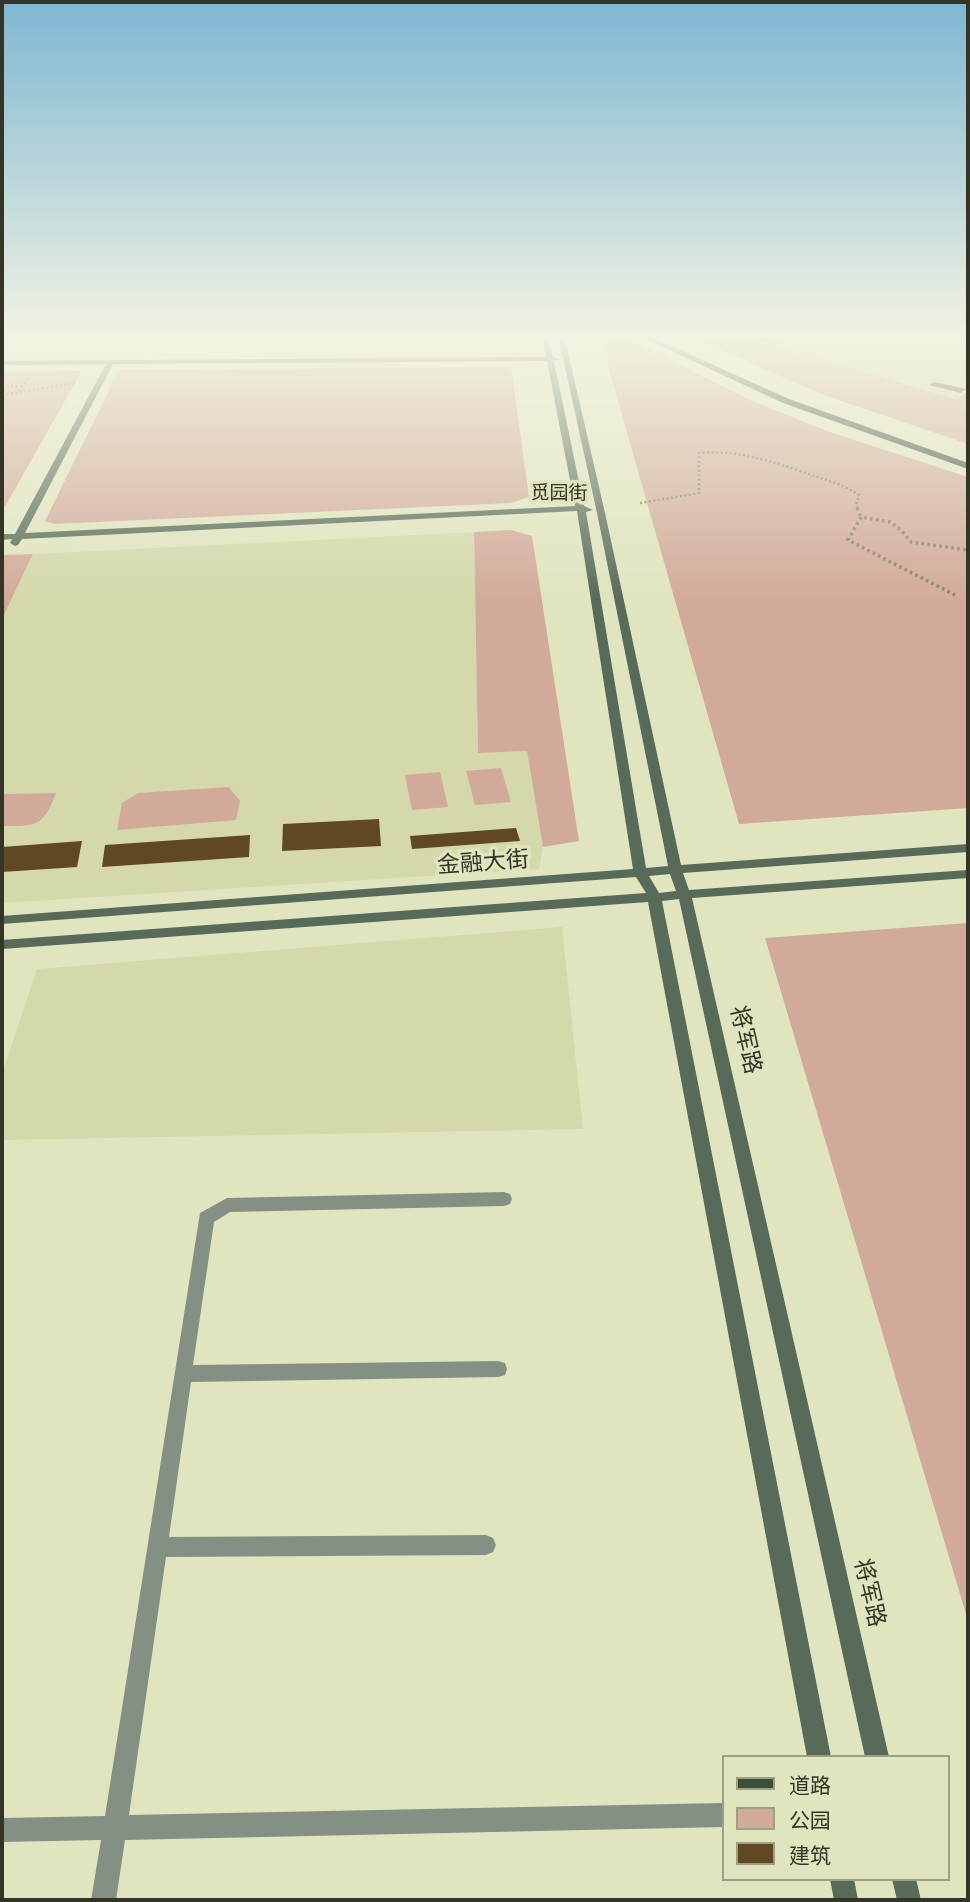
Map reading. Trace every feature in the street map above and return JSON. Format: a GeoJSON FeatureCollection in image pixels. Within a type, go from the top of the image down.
{"type":"FeatureCollection","features":[{"type":"Feature","properties":{"kind":"main road"},"geometry":{"type":"LineString","coordinates":[[17,539],[78,424]]}},
{"type":"Feature","properties":{"kind":"main road"},"geometry":{"type":"LineString","coordinates":[[563,424],[581,512],[640,872],[654,896],[819,1755]]}},
{"type":"Feature","properties":{"kind":"main road","name":"将军路"},"geometry":{"type":"LineString","coordinates":[[581,424],[676,870],[684,894],[877,1755]]}},
{"type":"Feature","properties":{"kind":"main road"},"geometry":{"type":"LineString","coordinates":[[850,424],[968,466]]}},
{"type":"Feature","properties":{"kind":"main road"},"geometry":{"type":"LineString","coordinates":[[872,424],[968,458]]}},
{"type":"Feature","properties":{"kind":"main road","name":"觅园街"},"geometry":{"type":"LineString","coordinates":[[2,537],[17,539],[601,513]]}},
{"type":"Feature","properties":{"kind":"main road","name":"觅园街"},"geometry":{"type":"LineString","coordinates":[[2,543],[17,539]]}},
{"type":"Feature","properties":{"kind":"main road","name":"金融大街"},"geometry":{"type":"LineString","coordinates":[[2,920],[968,848]]}},
{"type":"Feature","properties":{"kind":"main road","name":"金融大街"},"geometry":{"type":"LineString","coordinates":[[2,944],[968,874]]}},
{"type":"Feature","properties":{"kind":"main road"},"geometry":{"type":"LineString","coordinates":[[842,1881],[846,1900]]}},
{"type":"Feature","properties":{"kind":"main road"},"geometry":{"type":"LineString","coordinates":[[904,1881],[909,1900]]}},
{"type":"Feature","properties":{"kind":"street"},"geometry":{"type":"LineString","coordinates":[[104,1900],[206,1218],[227,1205],[504,1199]]}},
{"type":"Feature","properties":{"kind":"street"},"geometry":{"type":"LineString","coordinates":[[183,1374],[498,1369]]}},
{"type":"Feature","properties":{"kind":"street"},"geometry":{"type":"LineString","coordinates":[[158,1547],[486,1545]]}},
{"type":"Feature","properties":{"kind":"street"},"geometry":{"type":"LineString","coordinates":[[2,1830],[722,1815]]}},
{"type":"Feature","properties":{"kind":"path"},"geometry":{"type":"LineString","coordinates":[[640,503],[699,493],[699,453],[714,451],[757,454],[830,478],[859,495],[856,505],[862,517]]}},
{"type":"Feature","properties":{"kind":"path"},"geometry":{"type":"LineString","coordinates":[[862,517],[882,518],[894,523],[905,531],[911,542],[968,550]]}},
{"type":"Feature","properties":{"kind":"path"},"geometry":{"type":"LineString","coordinates":[[862,517],[848,541],[889,564],[904,566],[955,595]]}},
{"type":"Feature","properties":{"kind":"shaded area"},"geometry":{"type":"Polygon","coordinates":[[[474,532],[478,753],[527,751],[543,847],[539,869],[2,903],[2,619],[33,554],[474,532]]]}},
{"type":"Feature","properties":{"kind":"shaded area"},"geometry":{"type":"Polygon","coordinates":[[[562,927],[583,1129],[2,1140],[2,1074],[37,969],[562,927]]]}},
{"type":"Feature","properties":{"kind":"green space"},"geometry":{"type":"Polygon","coordinates":[[[2,424],[52,424],[2,512],[2,424]]]}},
{"type":"Feature","properties":{"kind":"green space"},"geometry":{"type":"Polygon","coordinates":[[[93,424],[519,424],[529,497],[511,503],[54,524],[45,521],[93,424]]]}},
{"type":"Feature","properties":{"kind":"green space"},"geometry":{"type":"Polygon","coordinates":[[[624,424],[809,424],[968,477],[968,808],[739,824],[624,424]]]}},
{"type":"Feature","properties":{"kind":"green space"},"geometry":{"type":"Polygon","coordinates":[[[908,424],[968,424],[968,444],[908,424]]]}},
{"type":"Feature","properties":{"kind":"green space"},"geometry":{"type":"Polygon","coordinates":[[[511,530],[532,536],[579,841],[543,847],[527,751],[478,753],[474,532],[511,530]]]}},
{"type":"Feature","properties":{"kind":"green space"},"geometry":{"type":"Polygon","coordinates":[[[33,554],[2,619],[2,555],[33,554]]]}},
{"type":"Feature","properties":{"kind":"green space"},"geometry":{"type":"Polygon","coordinates":[[[501,768],[511,802],[475,805],[466,771],[501,768]]]}},
{"type":"Feature","properties":{"kind":"green space"},"geometry":{"type":"Polygon","coordinates":[[[440,772],[448,807],[412,810],[405,775],[440,772]]]}},
{"type":"Feature","properties":{"kind":"green space"},"geometry":{"type":"Polygon","coordinates":[[[229,787],[240,801],[236,820],[117,830],[122,803],[138,793],[229,787]]]}},
{"type":"Feature","properties":{"kind":"green space"},"geometry":{"type":"Polygon","coordinates":[[[56,793],[47,812],[37,822],[23,826],[2,826],[2,794],[56,793]]]}},
{"type":"Feature","properties":{"kind":"green space"},"geometry":{"type":"Polygon","coordinates":[[[968,923],[968,1621],[765,938],[968,923]]]}},
{"type":"Feature","properties":{"kind":"building"},"geometry":{"type":"Polygon","coordinates":[[[379,819],[381,846],[282,851],[283,824],[379,819]]]}},
{"type":"Feature","properties":{"kind":"building"},"geometry":{"type":"Polygon","coordinates":[[[516,828],[520,841],[412,849],[410,836],[516,828]]]}},
{"type":"Feature","properties":{"kind":"building"},"geometry":{"type":"Polygon","coordinates":[[[250,835],[249,857],[102,867],[105,845],[250,835]]]}},
{"type":"Feature","properties":{"kind":"building"},"geometry":{"type":"Polygon","coordinates":[[[82,841],[77,867],[2,872],[2,847],[82,841]]]}}]}
